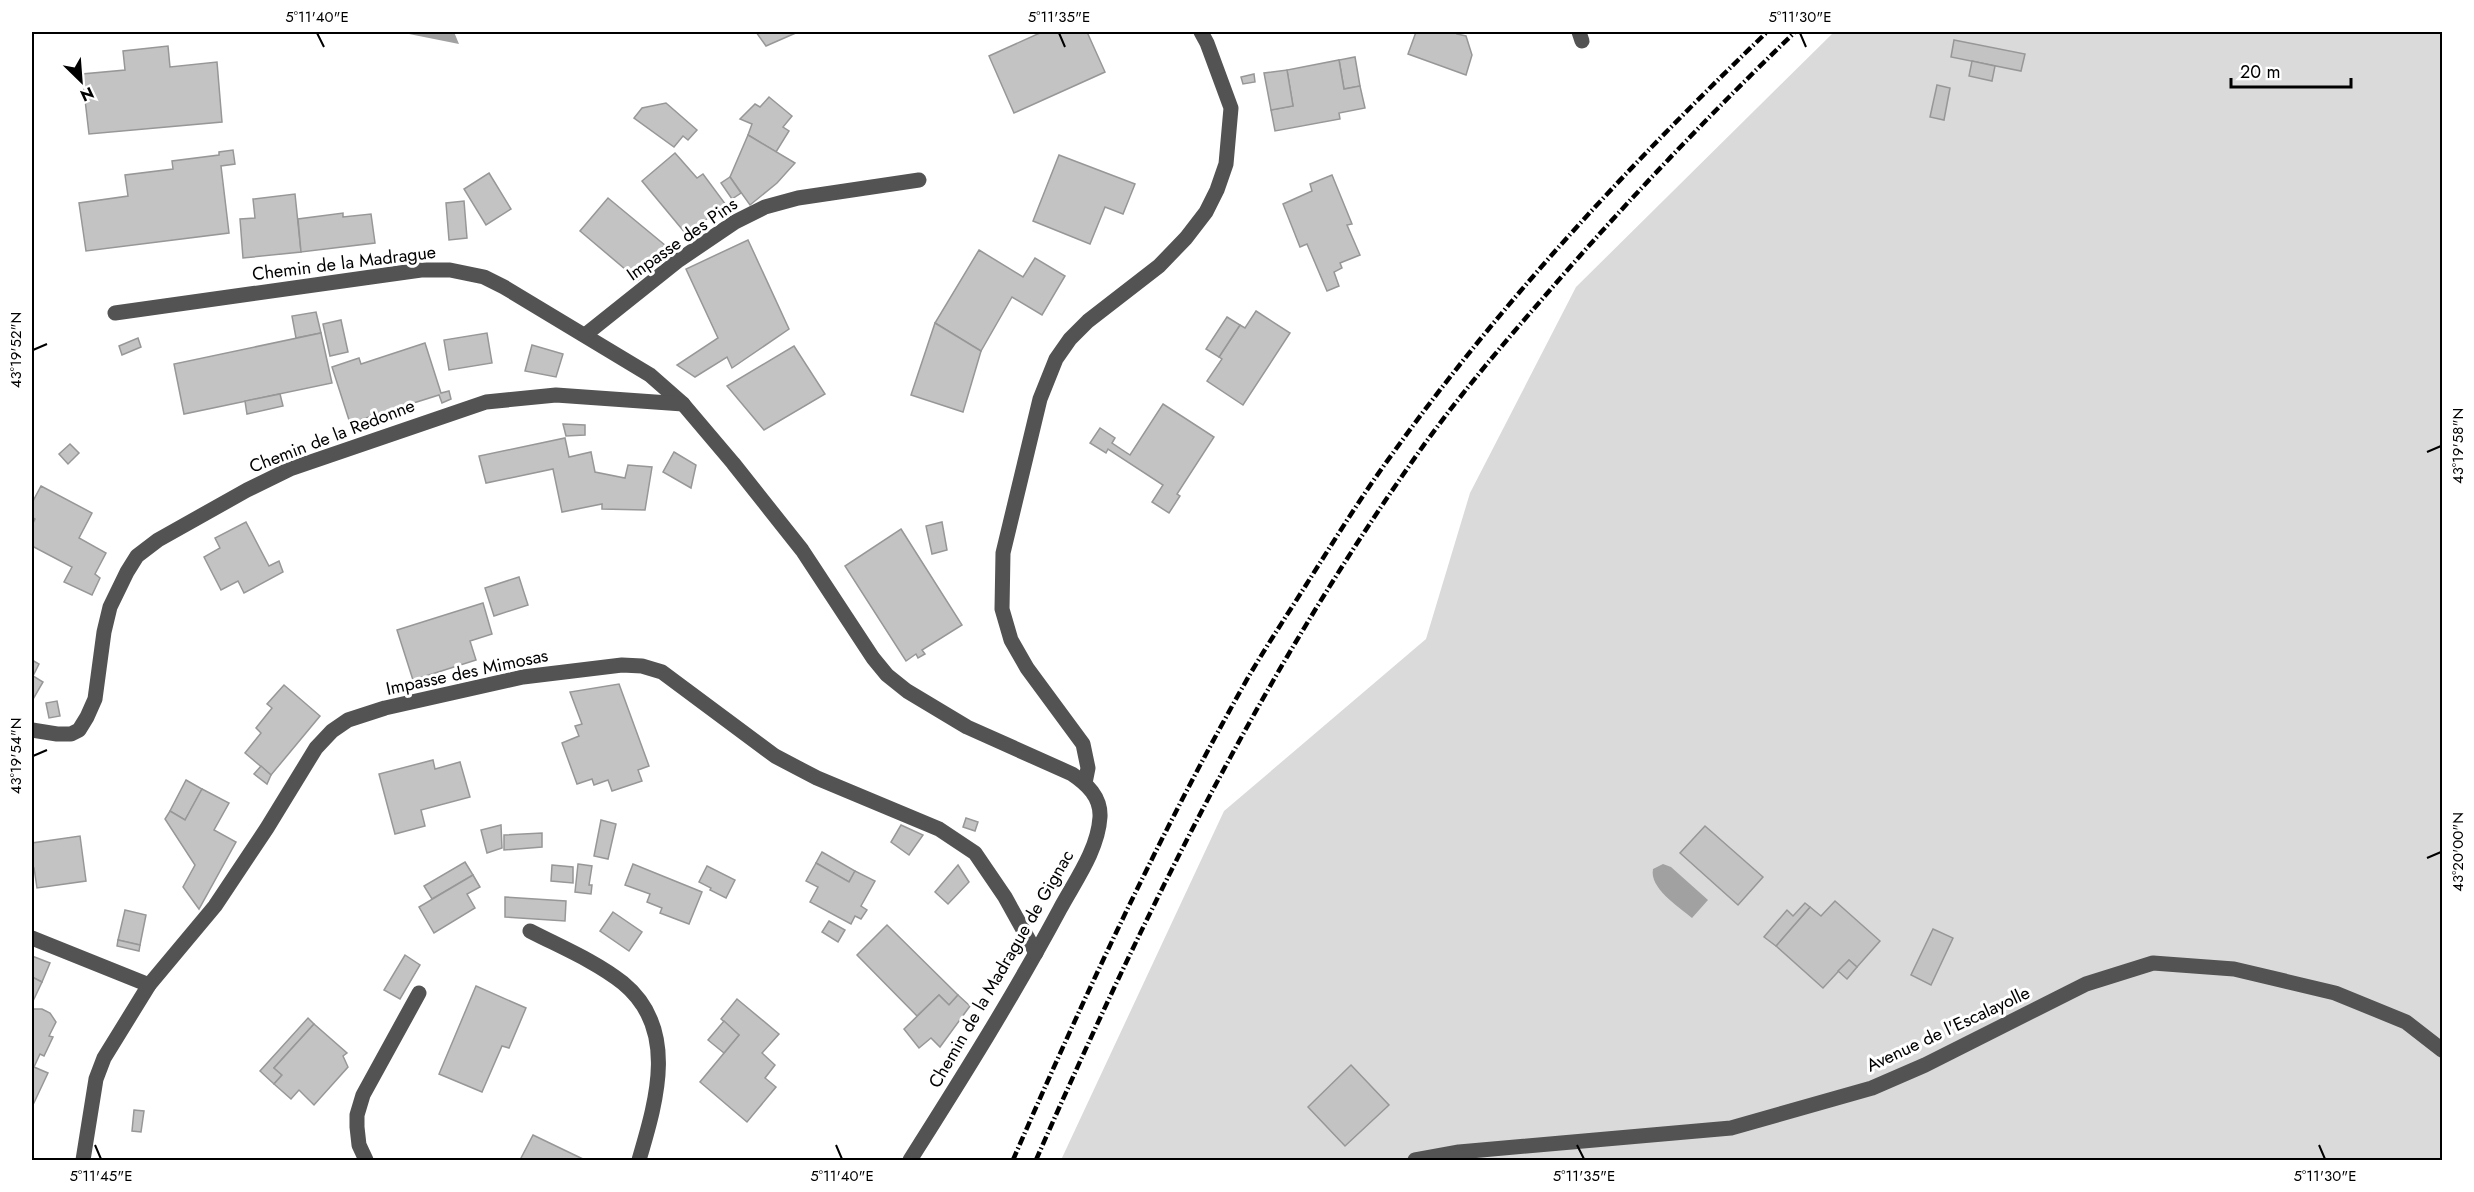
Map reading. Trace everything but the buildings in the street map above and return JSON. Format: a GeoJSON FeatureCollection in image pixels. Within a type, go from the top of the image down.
{"type":"FeatureCollection","features":[{"type":"Feature","properties":{"kind":"street"},"geometry":{"type":"LineString","coordinates":[[683,404],[734,463],[802,550],[873,658],[887,675],[907,691],[968,727],[1072,774],[1085,783],[1088,768],[1083,744],[1027,668],[1011,640],[1002,609],[1003,553],[1040,399],[1056,359],[1070,339],[1088,321],[1159,266],[1186,238],[1206,212],[1217,190],[1226,164],[1231,108],[1208,43],[1201,32]]}},
{"type":"Feature","properties":{"kind":"street","name":"Impasse des Pins"},"geometry":{"type":"LineString","coordinates":[[585,335],[679,260],[735,222],[765,207],[798,198],[919,180]]}},
{"type":"Feature","properties":{"kind":"street","name":"Chemin de la Madrague"},"geometry":{"type":"LineString","coordinates":[[115,313],[421,270],[450,270],[484,277],[504,287],[650,375],[683,404]]}},
{"type":"Feature","properties":{"kind":"street","name":"Chemin de la Redonne"},"geometry":{"type":"LineString","coordinates":[[32,730],[71,734],[79,730],[87,717],[94,699],[110,607],[137,556],[158,540],[247,490],[290,469],[486,402],[556,395],[683,404]]}},
{"type":"Feature","properties":{"kind":"street","name":"Impasse des Mimosas"},"geometry":{"type":"LineString","coordinates":[[83,1161],[96,1079],[104,1058],[149,986],[215,906],[267,828],[316,748],[332,731],[348,720],[385,708],[523,677],[622,665],[642,666],[662,672],[775,756],[817,778],[939,829],[975,853],[1005,897],[1036,953]]}},
{"type":"Feature","properties":{"kind":"street","name":"Chemin de la Madrague de Gignac"},"geometry":{"type":"LineString","coordinates":[[910,1161],[980,1051],[1091,850],[1100,817],[1098,804],[1085,783]]}},
{"type":"Feature","properties":{"kind":"street"},"geometry":{"type":"LineString","coordinates":[[530,931],[597,966],[624,984],[643,1008],[652,1026],[657,1039],[659,1061],[654,1108],[639,1161]]}},
{"type":"Feature","properties":{"kind":"street"},"geometry":{"type":"LineString","coordinates":[[32,938],[149,986]]}},
{"type":"Feature","properties":{"kind":"street","name":"Avenue de l'Escalayolle"},"geometry":{"type":"LineString","coordinates":[[1415,1161],[1459,1152],[1731,1128],[1872,1088],[1925,1065],[2086,984],[2153,963],[2234,969],[2335,993],[2406,1022],[2442,1050]]}},
{"type":"Feature","properties":{"kind":"street"},"geometry":{"type":"LineString","coordinates":[[366,1161],[359,1145],[357,1127],[357,1115],[363,1095],[419,993]]}},
{"type":"Feature","properties":{"kind":"shaded area"},"geometry":{"type":"Polygon","coordinates":[[[399,32],[454,32],[459,44],[399,32]]]}},
{"type":"Feature","properties":{"kind":"shaded area"},"geometry":{"type":"Polygon","coordinates":[[[1834,32],[2442,32],[2442,1160],[1061,1160],[1224,811],[1426,639],[1470,493],[1576,287],[1834,32]]]}},
{"type":"Feature","properties":{"kind":"shaded area"},"geometry":{"type":"Polygon","coordinates":[[[1663,864],[1671,867],[1708,900],[1692,918],[1666,896],[1655,883],[1653,869],[1663,864]]]}},
{"type":"Feature","properties":{"kind":"railway"},"geometry":{"type":"LineString","coordinates":[[1013,1160],[1121,922],[1179,805],[1256,663],[1359,502],[1435,396],[1524,287],[1618,182],[1767,32]]}},
{"type":"Feature","properties":{"kind":"railway"},"geometry":{"type":"LineString","coordinates":[[1036,1160],[1117,981],[1251,719],[1352,551],[1407,469],[1473,381],[1574,262],[1666,162],[1795,32]]}}]}
